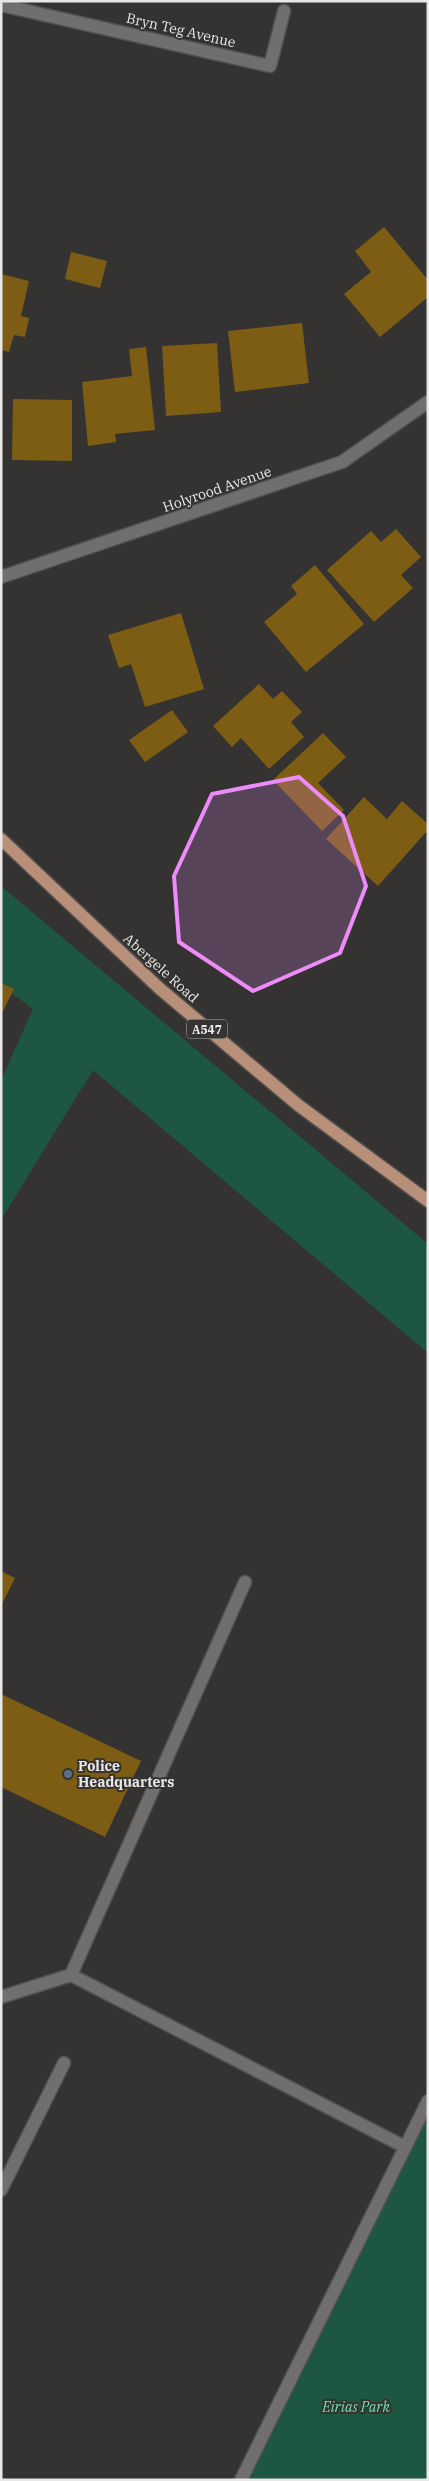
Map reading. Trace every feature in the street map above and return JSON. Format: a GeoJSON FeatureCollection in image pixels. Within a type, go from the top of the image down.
{"type":"FeatureCollection","features":[{"type":"Feature","properties":{"kind":"main road","name":"Abergele Road"},"geometry":{"type":"LineString","coordinates":[[1,839],[166,994],[298,1105],[428,1201]]}},
{"type":"Feature","properties":{"kind":"street","name":"Bryn Teg Avenue"},"geometry":{"type":"LineString","coordinates":[[1,5],[270,66],[284,11]]}},
{"type":"Feature","properties":{"kind":"street","name":"Holyrood Avenue"},"geometry":{"type":"LineString","coordinates":[[1,577],[342,462],[428,402]]}},
{"type":"Feature","properties":{"kind":"street"},"geometry":{"type":"LineString","coordinates":[[71,1975],[245,1582]]}},
{"type":"Feature","properties":{"kind":"street"},"geometry":{"type":"LineString","coordinates":[[1,1997],[71,1975],[405,2147]]}},
{"type":"Feature","properties":{"kind":"street"},"geometry":{"type":"LineString","coordinates":[[1,2190],[64,2063]]}},
{"type":"Feature","properties":{"kind":"street"},"geometry":{"type":"LineString","coordinates":[[241,2480],[428,2101]]}},
{"type":"Feature","properties":{"kind":"highlighted area"},"geometry":{"type":"Polygon","coordinates":[[[299,777],[343,816],[366,886],[340,953],[253,991],[179,942],[174,876],[212,794],[299,777]]]}},
{"type":"Feature","properties":{"kind":"green space"},"geometry":{"type":"Polygon","coordinates":[[[1,886],[428,1244],[428,1353],[93,1070],[1,1220],[1,1080],[33,1009],[1,985],[1,886]]]}},
{"type":"Feature","properties":{"kind":"green space","name":"Eirias Park"},"geometry":{"type":"Polygon","coordinates":[[[428,2101],[428,2480],[241,2480],[428,2101]]]}},
{"type":"Feature","properties":{"kind":"building"},"geometry":{"type":"Polygon","coordinates":[[[384,227],[428,280],[428,297],[380,337],[344,294],[371,272],[355,251],[384,227]]]}},
{"type":"Feature","properties":{"kind":"building"},"geometry":{"type":"Polygon","coordinates":[[[71,252],[107,261],[100,288],[65,279],[71,252]]]}},
{"type":"Feature","properties":{"kind":"building"},"geometry":{"type":"Polygon","coordinates":[[[1,274],[29,281],[21,316],[29,318],[25,337],[14,335],[9,352],[1,350],[1,274]]]}},
{"type":"Feature","properties":{"kind":"building"},"geometry":{"type":"Polygon","coordinates":[[[302,323],[309,383],[235,392],[228,331],[302,323]]]}},
{"type":"Feature","properties":{"kind":"building"},"geometry":{"type":"Polygon","coordinates":[[[217,343],[221,412],[166,416],[162,346],[217,343]]]}},
{"type":"Feature","properties":{"kind":"building"},"geometry":{"type":"Polygon","coordinates":[[[146,347],[155,430],[115,434],[116,442],[88,446],[82,382],[132,376],[129,349],[146,347]]]}},
{"type":"Feature","properties":{"kind":"building"},"geometry":{"type":"Polygon","coordinates":[[[13,399],[72,400],[72,461],[12,460],[13,399]]]}},
{"type":"Feature","properties":{"kind":"building"},"geometry":{"type":"Polygon","coordinates":[[[396,529],[421,557],[401,575],[413,588],[374,622],[327,570],[371,531],[381,542],[396,529]]]}},
{"type":"Feature","properties":{"kind":"building"},"geometry":{"type":"Polygon","coordinates":[[[315,565],[364,624],[306,672],[264,622],[297,594],[291,586],[315,565]]]}},
{"type":"Feature","properties":{"kind":"building"},"geometry":{"type":"Polygon","coordinates":[[[181,613],[204,689],[145,707],[131,664],[119,668],[108,635],[181,613]]]}},
{"type":"Feature","properties":{"kind":"building"},"geometry":{"type":"Polygon","coordinates":[[[259,684],[273,699],[282,691],[302,712],[291,722],[304,737],[269,769],[241,738],[232,747],[213,726],[259,684]]]}},
{"type":"Feature","properties":{"kind":"building"},"geometry":{"type":"Polygon","coordinates":[[[172,710],[188,732],[145,762],[129,740],[172,710]]]}},
{"type":"Feature","properties":{"kind":"building"},"geometry":{"type":"Polygon","coordinates":[[[323,733],[346,757],[318,783],[344,810],[322,831],[273,780],[323,733]]]}},
{"type":"Feature","properties":{"kind":"building"},"geometry":{"type":"Polygon","coordinates":[[[364,797],[387,819],[402,801],[428,824],[428,830],[378,886],[326,839],[364,797]]]}},
{"type":"Feature","properties":{"kind":"building"},"geometry":{"type":"Polygon","coordinates":[[[1,983],[14,989],[1,1015],[1,983]]]}},
{"type":"Feature","properties":{"kind":"building"},"geometry":{"type":"Polygon","coordinates":[[[1,1571],[15,1578],[1,1606],[1,1571]]]}},
{"type":"Feature","properties":{"kind":"building","name":"Police Headquarters"},"geometry":{"type":"Polygon","coordinates":[[[1,1694],[141,1761],[105,1837],[1,1787],[1,1694]]]}},
{"type":"Feature","properties":{"kind":"place","name":"Police Headquarters"},"geometry":{"type":"Point","coordinates":[68,1774]}}]}
